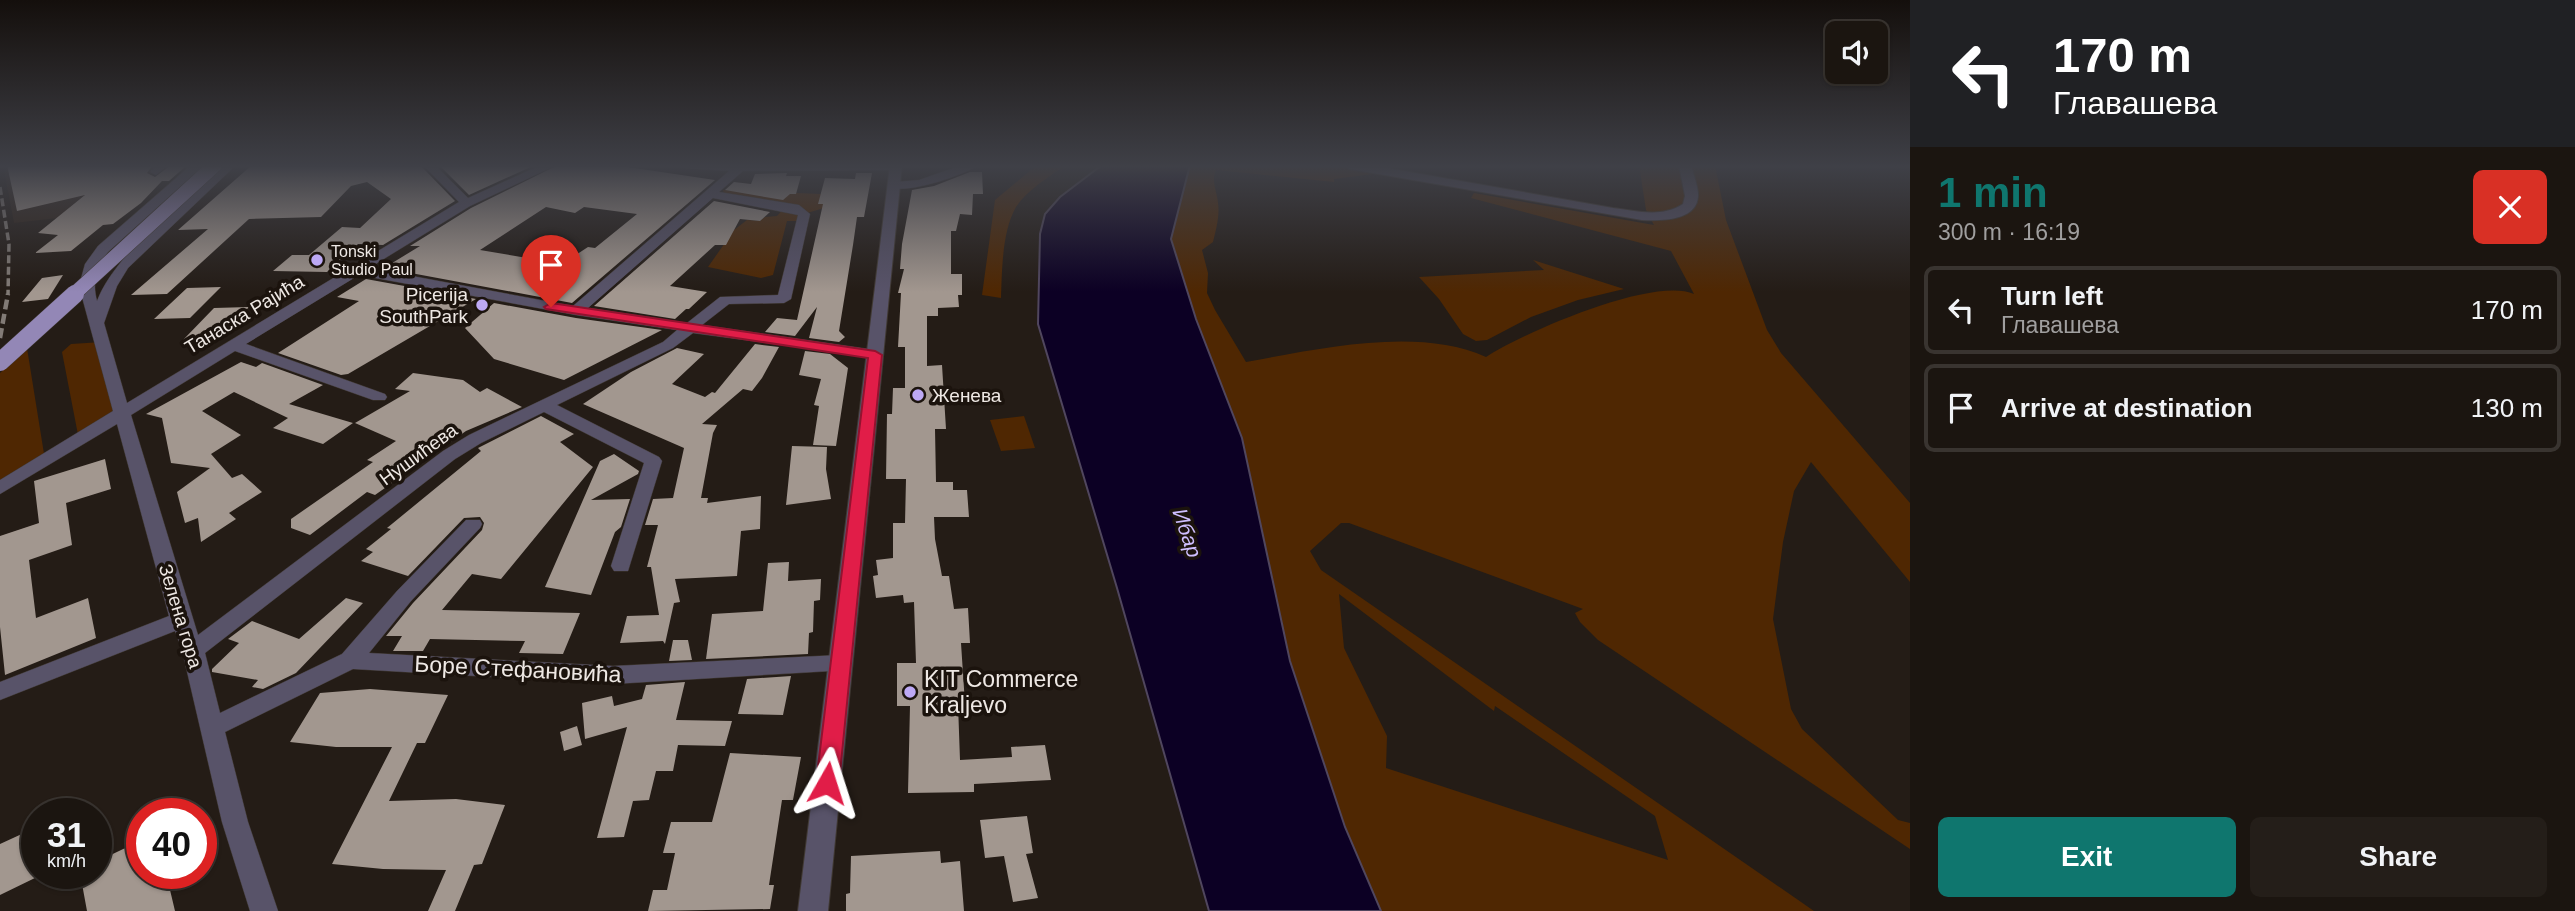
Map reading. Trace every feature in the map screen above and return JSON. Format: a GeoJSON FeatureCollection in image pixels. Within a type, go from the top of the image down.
{"type":"FeatureCollection","features":[{"type":"Feature","properties":{"kind":"main road"},"geometry":{"type":"LineString","coordinates":[[0,362],[169,208]]}},
{"type":"Feature","properties":{"kind":"street","name":"Зелена гора"},"geometry":{"type":"LineString","coordinates":[[148,208],[121,230],[92,264],[86,286],[181,620],[194,650],[235,822],[264,911]]}},
{"type":"Feature","properties":{"kind":"street"},"geometry":{"type":"LineString","coordinates":[[97,322],[110,286],[123,266],[185,208]]}},
{"type":"Feature","properties":{"kind":"street","name":"Танаска Рајића"},"geometry":{"type":"LineString","coordinates":[[0,488],[459,208]]}},
{"type":"Feature","properties":{"kind":"street"},"geometry":{"type":"LineString","coordinates":[[576,311],[695,208]]}},
{"type":"Feature","properties":{"kind":"street","name":"Нушићева"},"geometry":{"type":"LineString","coordinates":[[194,650],[449,455],[475,439],[668,345],[725,300],[784,299],[804,214],[799,209],[790,208]]}},
{"type":"Feature","properties":{"kind":"street"},"geometry":{"type":"LineString","coordinates":[[813,911],[892,208]]}},
{"type":"Feature","properties":{"kind":"street"},"geometry":{"type":"LineString","coordinates":[[1588,208],[1654,216],[1687,208]]}},
{"type":"Feature","properties":{"kind":"street"},"geometry":{"type":"LineString","coordinates":[[356,270],[576,311],[875,355]]}},
{"type":"Feature","properties":{"kind":"street"},"geometry":{"type":"LineString","coordinates":[[234,345],[379,397]]}},
{"type":"Feature","properties":{"kind":"street"},"geometry":{"type":"LineString","coordinates":[[544,405],[653,461],[621,566]]}},
{"type":"Feature","properties":{"kind":"street"},"geometry":{"type":"LineString","coordinates":[[350,660],[404,596],[473,524]]}},
{"type":"Feature","properties":{"kind":"street"},"geometry":{"type":"LineString","coordinates":[[0,691],[181,620]]}},
{"type":"Feature","properties":{"kind":"street","name":"Боре Стефановића"},"geometry":{"type":"LineString","coordinates":[[212,728],[350,660],[613,676],[840,664]]}},
{"type":"Feature","properties":{"kind":"shaded area"},"geometry":{"type":"Polygon","coordinates":[[[11,208],[76,208],[67,217],[14,223],[11,208]]]}},
{"type":"Feature","properties":{"kind":"shaded area"},"geometry":{"type":"Polygon","coordinates":[[[785,208],[825,208],[804,214],[798,221],[787,221],[773,275],[761,278],[708,267],[734,230],[747,220],[760,221],[765,217],[777,216],[785,208]]]}},
{"type":"Feature","properties":{"kind":"shaded area"},"geometry":{"type":"Polygon","coordinates":[[[994,208],[1016,208],[1005,239],[1001,298],[982,295],[994,208]]]}},
{"type":"Feature","properties":{"kind":"shaded area"},"geometry":{"type":"Polygon","coordinates":[[[1179,208],[1218,208],[1213,242],[1202,250],[1208,273],[1207,293],[1246,362],[1304,351],[1399,342],[1459,348],[1486,357],[1557,322],[1620,300],[1649,293],[1675,291],[1694,294],[1671,251],[1507,208],[1556,208],[1654,225],[1646,208],[1724,208],[1767,330],[1781,353],[1910,503],[1910,582],[1811,462],[1794,491],[1783,542],[1773,619],[1791,709],[1802,729],[1898,820],[1910,823],[1910,849],[1598,640],[1575,613],[1583,609],[1349,523],[1341,523],[1310,551],[1321,570],[1814,911],[1381,911],[1345,827],[1290,661],[1242,438],[1196,319],[1170,239],[1179,208]],[[1339,594],[1344,648],[1387,736],[1386,768],[1668,860],[1655,816],[1495,706],[1494,711],[1339,594]]]}},
{"type":"Feature","properties":{"kind":"shaded area"},"geometry":{"type":"Polygon","coordinates":[[[1533,260],[1624,289],[1578,300],[1531,317],[1487,340],[1476,341],[1463,334],[1439,299],[1419,277],[1544,270],[1533,260]]]}},
{"type":"Feature","properties":{"kind":"shaded area"},"geometry":{"type":"Polygon","coordinates":[[[102,342],[121,414],[79,440],[62,352],[71,344],[102,342]]]}},
{"type":"Feature","properties":{"kind":"shaded area"},"geometry":{"type":"Polygon","coordinates":[[[27,348],[45,460],[0,488],[0,373],[27,348]]]}},
{"type":"Feature","properties":{"kind":"shaded area"},"geometry":{"type":"Polygon","coordinates":[[[1024,416],[1035,448],[1001,451],[990,420],[1024,416]]]}},
{"type":"Feature","properties":{"kind":"water","name":"Ибар"},"geometry":{"type":"Polygon","coordinates":[[[1051,208],[1179,208],[1171,239],[1196,319],[1242,438],[1290,661],[1345,827],[1381,911],[1209,911],[1038,324],[1040,234],[1045,214],[1051,208]]]}},
{"type":"Feature","properties":{"kind":"building"},"geometry":{"type":"Polygon","coordinates":[[[70,208],[135,208],[113,224],[103,225],[71,251],[35,253],[58,235],[38,233],[70,208]]]}},
{"type":"Feature","properties":{"kind":"building"},"geometry":{"type":"Polygon","coordinates":[[[204,208],[330,208],[321,217],[249,219],[167,294],[131,295],[208,229],[178,230],[204,208]]]}},
{"type":"Feature","properties":{"kind":"building"},"geometry":{"type":"Polygon","coordinates":[[[382,208],[444,208],[383,245],[358,244],[327,272],[273,271],[292,255],[309,255],[342,227],[360,228],[382,208]]]}},
{"type":"Feature","properties":{"kind":"building"},"geometry":{"type":"Polygon","coordinates":[[[472,208],[545,208],[480,250],[562,264],[588,247],[595,248],[637,214],[588,208],[683,208],[572,303],[384,268],[420,246],[410,246],[472,208]]]}},
{"type":"Feature","properties":{"kind":"building"},"geometry":{"type":"Polygon","coordinates":[[[548,208],[583,208],[575,213],[548,208]]]}},
{"type":"Feature","properties":{"kind":"building"},"geometry":{"type":"Polygon","coordinates":[[[707,208],[747,208],[770,212],[760,221],[740,219],[726,245],[715,245],[670,286],[707,292],[675,319],[594,306],[707,208]]]}},
{"type":"Feature","properties":{"kind":"building"},"geometry":{"type":"Polygon","coordinates":[[[822,208],[866,208],[864,217],[857,217],[839,331],[845,337],[839,342],[809,338],[817,307],[795,336],[765,332],[777,318],[797,320],[822,208]]]}},
{"type":"Feature","properties":{"kind":"building"},"geometry":{"type":"Polygon","coordinates":[[[909,208],[972,208],[972,215],[960,214],[956,231],[951,231],[951,274],[962,274],[959,307],[938,308],[938,316],[927,316],[927,366],[942,365],[946,429],[935,429],[936,482],[953,482],[953,490],[967,490],[969,517],[934,517],[942,576],[949,576],[954,609],[968,608],[970,643],[961,643],[965,704],[958,704],[960,760],[1012,757],[1011,747],[1045,745],[1051,780],[974,784],[974,792],[908,793],[910,706],[897,706],[897,663],[916,663],[914,602],[904,603],[903,595],[876,598],[873,576],[878,575],[876,560],[893,558],[893,523],[905,523],[906,479],[886,479],[887,414],[892,414],[893,388],[905,388],[905,347],[898,347],[901,293],[898,293],[904,269],[900,269],[909,208]]]}},
{"type":"Feature","properties":{"kind":"building"},"geometry":{"type":"Polygon","coordinates":[[[63,275],[48,299],[22,302],[42,278],[63,275]]]}},
{"type":"Feature","properties":{"kind":"building"},"geometry":{"type":"Polygon","coordinates":[[[366,279],[476,299],[348,374],[341,375],[278,353],[359,301],[337,297],[366,279]]]}},
{"type":"Feature","properties":{"kind":"building"},"geometry":{"type":"Polygon","coordinates":[[[221,287],[190,318],[154,319],[187,288],[221,287]]]}},
{"type":"Feature","properties":{"kind":"building"},"geometry":{"type":"Polygon","coordinates":[[[494,303],[662,330],[564,380],[494,359],[465,328],[494,303]]]}},
{"type":"Feature","properties":{"kind":"building"},"geometry":{"type":"Polygon","coordinates":[[[249,307],[219,339],[183,340],[214,308],[249,307]]]}},
{"type":"Feature","properties":{"kind":"building"},"geometry":{"type":"Polygon","coordinates":[[[755,344],[779,347],[752,391],[743,389],[702,424],[717,425],[713,433],[701,498],[708,498],[707,503],[761,496],[760,529],[741,531],[737,576],[675,579],[680,602],[674,603],[665,644],[663,641],[620,643],[627,616],[659,615],[651,567],[647,567],[658,525],[645,525],[653,499],[673,498],[684,448],[583,404],[631,372],[677,348],[704,354],[672,384],[705,397],[715,393],[755,344]]]}},
{"type":"Feature","properties":{"kind":"building"},"geometry":{"type":"Polygon","coordinates":[[[805,351],[830,354],[848,368],[836,446],[813,445],[819,406],[814,405],[821,379],[799,375],[805,351]]]}},
{"type":"Feature","properties":{"kind":"building"},"geometry":{"type":"Polygon","coordinates":[[[241,362],[256,367],[262,363],[323,385],[289,404],[353,423],[323,444],[273,428],[288,418],[234,392],[202,411],[241,435],[211,454],[232,478],[242,474],[262,492],[229,513],[236,519],[201,542],[198,518],[185,523],[177,492],[210,468],[171,463],[162,418],[146,414],[241,362]]]}},
{"type":"Feature","properties":{"kind":"building"},"geometry":{"type":"Polygon","coordinates":[[[413,373],[463,380],[480,392],[487,388],[522,407],[466,431],[375,495],[367,492],[310,535],[291,528],[291,519],[373,462],[367,460],[396,441],[355,423],[410,391],[395,389],[413,373]]]}},
{"type":"Feature","properties":{"kind":"building"},"geometry":{"type":"Polygon","coordinates":[[[541,416],[574,434],[560,442],[593,467],[501,579],[472,574],[442,610],[580,613],[563,654],[519,653],[525,641],[430,639],[423,651],[393,651],[402,636],[386,636],[413,603],[482,530],[484,523],[480,517],[464,518],[408,576],[361,561],[373,552],[366,549],[391,529],[387,528],[481,451],[478,448],[541,416]]]}},
{"type":"Feature","properties":{"kind":"building"},"geometry":{"type":"Polygon","coordinates":[[[792,446],[827,447],[826,469],[831,499],[786,505],[792,446]]]}},
{"type":"Feature","properties":{"kind":"building"},"geometry":{"type":"Polygon","coordinates":[[[614,454],[639,471],[591,500],[630,499],[621,527],[615,532],[591,595],[545,587],[600,461],[614,454]]]}},
{"type":"Feature","properties":{"kind":"building"},"geometry":{"type":"Polygon","coordinates":[[[105,459],[111,489],[66,503],[72,545],[29,560],[36,618],[88,598],[96,638],[5,675],[0,627],[0,536],[39,523],[34,481],[105,459]]]}},
{"type":"Feature","properties":{"kind":"building"},"geometry":{"type":"Polygon","coordinates":[[[789,562],[788,581],[821,579],[820,600],[814,601],[813,632],[809,633],[808,654],[706,659],[712,614],[763,611],[768,563],[789,562]]]}},
{"type":"Feature","properties":{"kind":"building"},"geometry":{"type":"Polygon","coordinates":[[[346,598],[363,603],[296,673],[263,689],[252,687],[258,680],[212,672],[239,643],[228,639],[252,621],[299,639],[346,598]]]}},
{"type":"Feature","properties":{"kind":"building"},"geometry":{"type":"Polygon","coordinates":[[[673,640],[688,640],[692,660],[669,661],[673,640]]]}},
{"type":"Feature","properties":{"kind":"building"},"geometry":{"type":"Polygon","coordinates":[[[791,676],[783,715],[738,714],[747,679],[791,676]]]}},
{"type":"Feature","properties":{"kind":"building"},"geometry":{"type":"Polygon","coordinates":[[[685,682],[676,720],[732,721],[725,746],[678,745],[673,771],[656,771],[649,800],[633,801],[624,837],[597,838],[627,727],[585,739],[582,703],[612,696],[614,706],[642,699],[646,685],[685,682]]]}},
{"type":"Feature","properties":{"kind":"building"},"geometry":{"type":"Polygon","coordinates":[[[370,689],[448,695],[425,743],[417,743],[389,801],[456,799],[505,805],[482,864],[474,865],[455,911],[428,911],[446,870],[383,869],[332,864],[392,747],[336,747],[290,742],[320,693],[370,689]]]}},
{"type":"Feature","properties":{"kind":"building"},"geometry":{"type":"Polygon","coordinates":[[[577,726],[582,745],[564,751],[560,732],[577,726]]]}},
{"type":"Feature","properties":{"kind":"building"},"geometry":{"type":"Polygon","coordinates":[[[730,753],[801,757],[793,800],[782,800],[769,885],[774,885],[770,909],[648,911],[653,890],[667,890],[675,853],[663,853],[671,822],[712,822],[730,753]]]}},
{"type":"Feature","properties":{"kind":"building"},"geometry":{"type":"Polygon","coordinates":[[[1027,816],[1033,853],[1026,854],[1038,898],[1013,902],[1004,856],[985,858],[980,820],[1027,816]]]}},
{"type":"Feature","properties":{"kind":"building"},"geometry":{"type":"Polygon","coordinates":[[[21,834],[21,885],[0,895],[0,844],[21,834]]]}},
{"type":"Feature","properties":{"kind":"building"},"geometry":{"type":"Polygon","coordinates":[[[126,848],[126,889],[170,889],[175,911],[87,911],[83,889],[112,889],[112,854],[126,848]]]}},
{"type":"Feature","properties":{"kind":"building"},"geometry":{"type":"Polygon","coordinates":[[[940,851],[941,863],[960,861],[964,911],[846,911],[846,894],[850,893],[851,856],[940,851]]]}},
{"type":"Feature","properties":{"kind":"railway"},"geometry":{"type":"LineString","coordinates":[[3,208],[9,244],[8,295]]}},
{"type":"Feature","properties":{"kind":"railway"},"geometry":{"type":"LineString","coordinates":[[0,338],[8,294]]}},
{"type":"Feature","properties":{"kind":"place","name":"Tonski Studio Paul"},"geometry":{"type":"Point","coordinates":[317,260]}},
{"type":"Feature","properties":{"kind":"place","name":"Picerija SouthPark"},"geometry":{"type":"Point","coordinates":[482,305]}},
{"type":"Feature","properties":{"kind":"place","name":"Женева"},"geometry":{"type":"Point","coordinates":[918,395]}},
{"type":"Feature","properties":{"kind":"place","name":"KIT Commerce Kraljevo"},"geometry":{"type":"Point","coordinates":[910,692]}},
{"type":"Feature","properties":{"kind":"route"},"geometry":{"type":"LineString","coordinates":[[551,307],[875,355],[827,783]]}}]}
